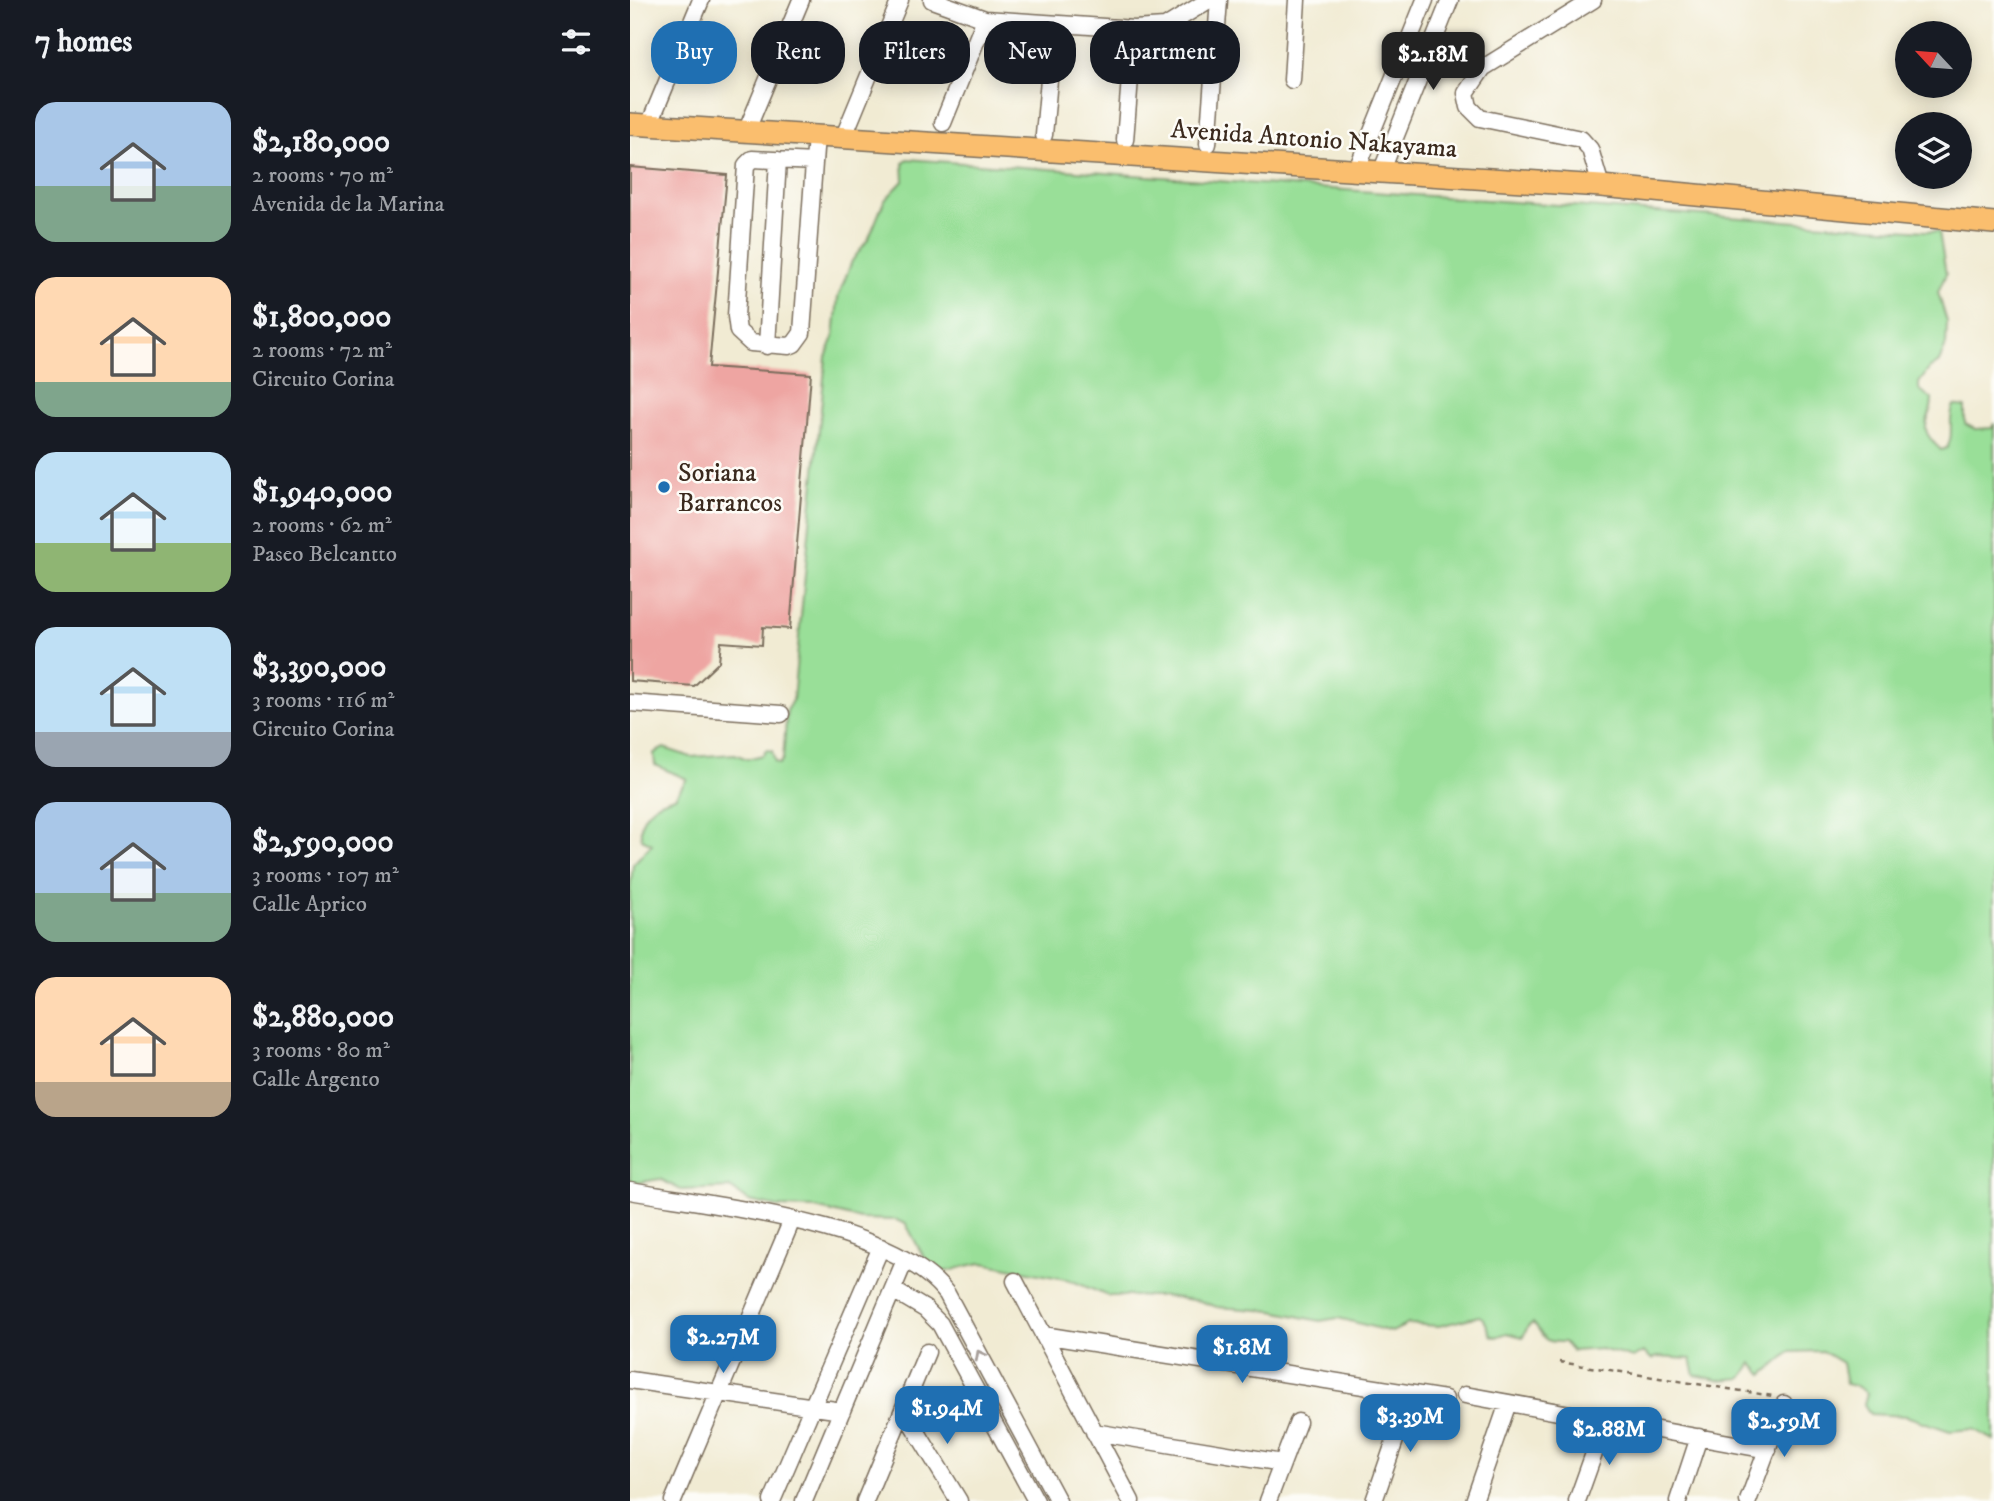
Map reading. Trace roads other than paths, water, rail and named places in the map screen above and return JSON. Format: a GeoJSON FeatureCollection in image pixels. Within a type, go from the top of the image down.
{"type":"FeatureCollection","features":[{"type":"Feature","properties":{"kind":"main road","name":"Avenida Antonio Nakayama"},"geometry":{"type":"LineString","coordinates":[[640,125],[1382,170],[1601,186],[1994,223]]}},
{"type":"Feature","properties":{"kind":"street"},"geometry":{"type":"LineString","coordinates":[[640,125],[701,0]]}},
{"type":"Feature","properties":{"kind":"street"},"geometry":{"type":"LineString","coordinates":[[746,132],[802,0]]}},
{"type":"Feature","properties":{"kind":"street"},"geometry":{"type":"LineString","coordinates":[[844,136],[900,0]]}},
{"type":"Feature","properties":{"kind":"street"},"geometry":{"type":"LineString","coordinates":[[932,0],[985,19],[1013,21]]}},
{"type":"Feature","properties":{"kind":"street"},"geometry":{"type":"LineString","coordinates":[[1175,21],[1209,0]]}},
{"type":"Feature","properties":{"kind":"street"},"geometry":{"type":"LineString","coordinates":[[1208,144],[1219,0]]}},
{"type":"Feature","properties":{"kind":"street"},"geometry":{"type":"LineString","coordinates":[[1292,80],[1297,0]]}},
{"type":"Feature","properties":{"kind":"street"},"geometry":{"type":"LineString","coordinates":[[1357,169],[1425,0]]}},
{"type":"Feature","properties":{"kind":"street"},"geometry":{"type":"LineString","coordinates":[[1382,170],[1450,0]]}},
{"type":"Feature","properties":{"kind":"street"},"geometry":{"type":"LineString","coordinates":[[1593,0],[1483,68],[1466,93],[1469,107],[1480,118],[1581,139],[1590,149],[1601,186]]}},
{"type":"Feature","properties":{"kind":"street"},"geometry":{"type":"LineString","coordinates":[[943,123],[985,19]]}},
{"type":"Feature","properties":{"kind":"street"},"geometry":{"type":"LineString","coordinates":[[1044,135],[1049,84]]}},
{"type":"Feature","properties":{"kind":"street"},"geometry":{"type":"LineString","coordinates":[[1125,140],[1130,84]]}},
{"type":"Feature","properties":{"kind":"street"},"geometry":{"type":"LineString","coordinates":[[814,162],[752,159],[746,165],[737,324],[741,336],[751,343],[767,346],[794,344],[802,333],[816,135]]}},
{"type":"Feature","properties":{"kind":"street"},"geometry":{"type":"LineString","coordinates":[[767,346],[778,160]]}},
{"type":"Feature","properties":{"kind":"street"},"geometry":{"type":"LineString","coordinates":[[630,703],[781,714]]}},
{"type":"Feature","properties":{"kind":"street"},"geometry":{"type":"LineString","coordinates":[[630,710],[630,715]]}},
{"type":"Feature","properties":{"kind":"street"},"geometry":{"type":"LineString","coordinates":[[630,1191],[792,1220],[881,1247],[934,1277],[957,1312],[1058,1501]]}},
{"type":"Feature","properties":{"kind":"street"},"geometry":{"type":"LineString","coordinates":[[673,1501],[792,1220]]}},
{"type":"Feature","properties":{"kind":"street"},"geometry":{"type":"LineString","coordinates":[[772,1501],[881,1247]]}},
{"type":"Feature","properties":{"kind":"street"},"geometry":{"type":"LineString","coordinates":[[804,1501],[905,1261]]}},
{"type":"Feature","properties":{"kind":"street"},"geometry":{"type":"LineString","coordinates":[[1015,1282],[1131,1501]]}},
{"type":"Feature","properties":{"kind":"street"},"geometry":{"type":"LineString","coordinates":[[893,1290],[925,1309],[940,1324],[1036,1501]]}},
{"type":"Feature","properties":{"kind":"street"},"geometry":{"type":"LineString","coordinates":[[940,1324],[957,1312]]}},
{"type":"Feature","properties":{"kind":"street"},"geometry":{"type":"LineString","coordinates":[[1043,1335],[1445,1399]]}},
{"type":"Feature","properties":{"kind":"street"},"geometry":{"type":"LineString","coordinates":[[865,1501],[927,1352]]}},
{"type":"Feature","properties":{"kind":"street"},"geometry":{"type":"LineString","coordinates":[[630,1380],[842,1411]]}},
{"type":"Feature","properties":{"kind":"street"},"geometry":{"type":"LineString","coordinates":[[1374,1501],[1411,1394]]}},
{"type":"Feature","properties":{"kind":"street"},"geometry":{"type":"LineString","coordinates":[[1465,1395],[1768,1450]]}},
{"type":"Feature","properties":{"kind":"street"},"geometry":{"type":"LineString","coordinates":[[1474,1501],[1508,1403]]}},
{"type":"Feature","properties":{"kind":"street"},"geometry":{"type":"LineString","coordinates":[[1748,1501],[1784,1404]]}},
{"type":"Feature","properties":{"kind":"street"},"geometry":{"type":"LineString","coordinates":[[903,1409],[959,1501]]}},
{"type":"Feature","properties":{"kind":"street"},"geometry":{"type":"LineString","coordinates":[[1577,1501],[1606,1420]]}},
{"type":"Feature","properties":{"kind":"street"},"geometry":{"type":"LineString","coordinates":[[1268,1501],[1298,1422]]}},
{"type":"Feature","properties":{"kind":"street"},"geometry":{"type":"LineString","coordinates":[[1094,1432],[1282,1463]]}},
{"type":"Feature","properties":{"kind":"street"},"geometry":{"type":"LineString","coordinates":[[1678,1501],[1699,1437]]}},
{"type":"Feature","properties":{"kind":"place","name":"Soriana Barrancos"},"geometry":{"type":"Point","coordinates":[664,487]}}]}
